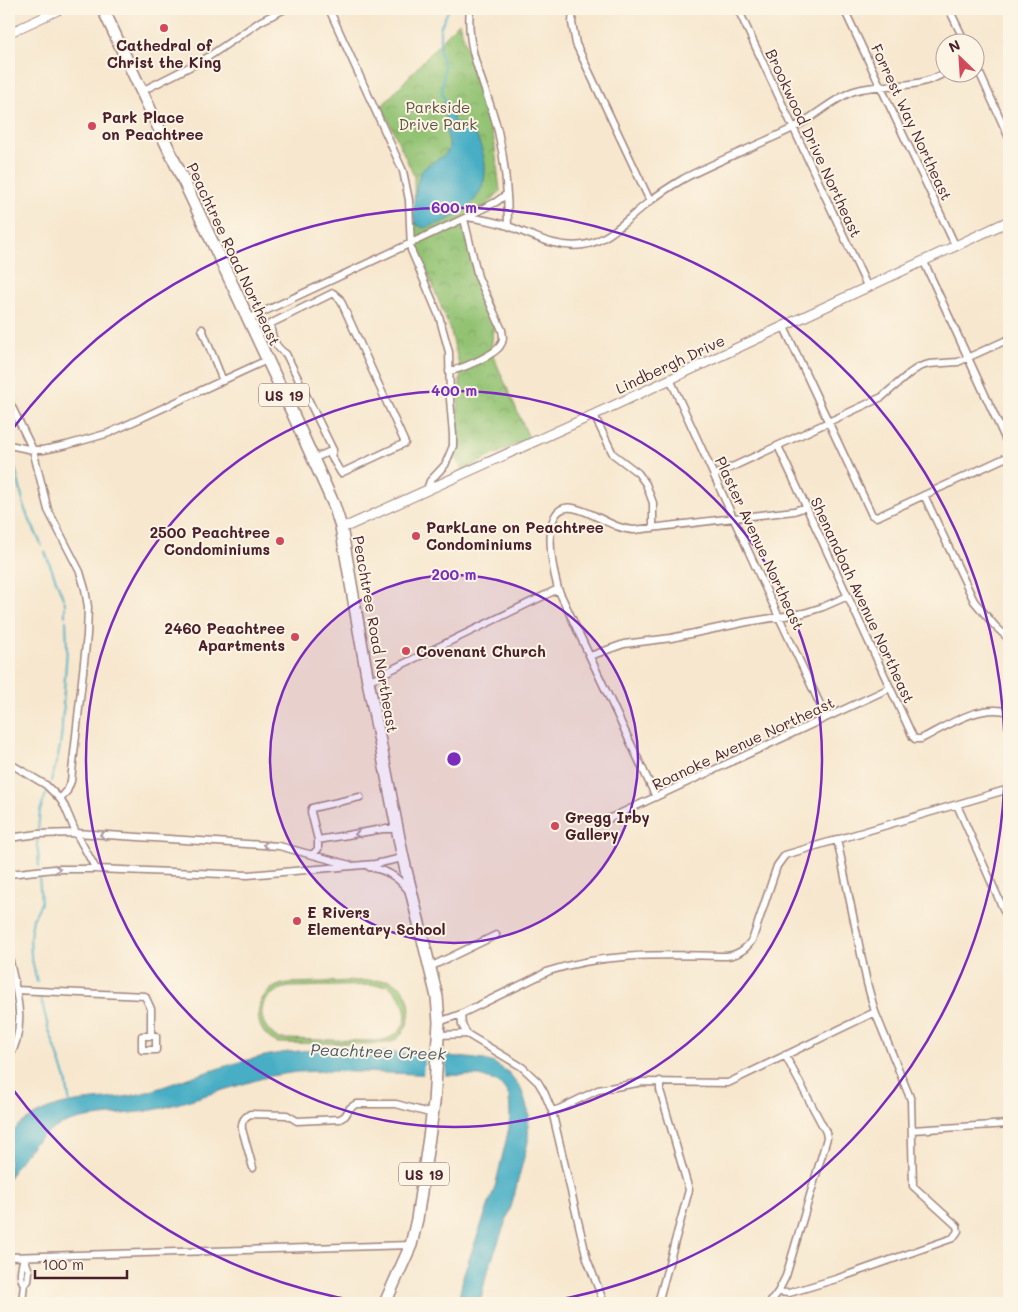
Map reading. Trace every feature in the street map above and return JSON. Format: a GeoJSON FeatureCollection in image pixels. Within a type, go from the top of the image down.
{"type":"FeatureCollection","features":[{"type":"Feature","properties":{"kind":"highway","name":"Peachtree Road Northeast"},"geometry":{"type":"LineString","coordinates":[[103,9],[313,459],[334,505],[341,527],[368,681],[403,858],[437,997],[439,1022],[439,1049],[434,1109],[412,1245],[385,1303]]}},
{"type":"Feature","properties":{"kind":"main road","name":"Lindbergh Drive"},"geometry":{"type":"LineString","coordinates":[[341,527],[350,525],[594,415],[1009,221]]}},
{"type":"Feature","properties":{"kind":"street"},"geometry":{"type":"LineString","coordinates":[[9,33],[61,9]]}},
{"type":"Feature","properties":{"kind":"street"},"geometry":{"type":"LineString","coordinates":[[142,91],[205,59],[261,21],[285,9]]}},
{"type":"Feature","properties":{"kind":"street"},"geometry":{"type":"LineString","coordinates":[[328,9],[403,171],[410,200],[410,244],[412,255],[444,328],[449,352],[453,446],[445,465],[429,482],[427,490]]}},
{"type":"Feature","properties":{"kind":"street"},"geometry":{"type":"LineString","coordinates":[[470,9],[468,30],[471,48],[498,131],[507,194],[508,226]]}},
{"type":"Feature","properties":{"kind":"street"},"geometry":{"type":"LineString","coordinates":[[573,9],[572,23],[576,44],[650,201]]}},
{"type":"Feature","properties":{"kind":"street","name":"Brookwood Drive Northeast"},"geometry":{"type":"LineString","coordinates":[[738,9],[868,288]]}},
{"type":"Feature","properties":{"kind":"street","name":"Forrest Way Northeast"},"geometry":{"type":"LineString","coordinates":[[844,9],[956,247]]}},
{"type":"Feature","properties":{"kind":"street"},"geometry":{"type":"LineString","coordinates":[[949,9],[960,32]]}},
{"type":"Feature","properties":{"kind":"street"},"geometry":{"type":"LineString","coordinates":[[465,218],[488,220],[558,245],[586,245],[609,235],[650,201],[685,178],[794,128],[848,94],[864,89],[920,83],[936,76]]}},
{"type":"Feature","properties":{"kind":"street"},"geometry":{"type":"LineString","coordinates":[[984,82],[1009,138]]}},
{"type":"Feature","properties":{"kind":"street"},"geometry":{"type":"LineString","coordinates":[[248,319],[465,218],[507,194]]}},
{"type":"Feature","properties":{"kind":"street"},"geometry":{"type":"LineString","coordinates":[[449,371],[459,369],[495,351],[501,346],[503,338],[502,330],[478,277],[465,218]]}},
{"type":"Feature","properties":{"kind":"street"},"geometry":{"type":"LineString","coordinates":[[924,262],[1009,447]]}},
{"type":"Feature","properties":{"kind":"street"},"geometry":{"type":"LineString","coordinates":[[321,285],[325,297]]}},
{"type":"Feature","properties":{"kind":"street"},"geometry":{"type":"LineString","coordinates":[[308,291],[312,304]]}},
{"type":"Feature","properties":{"kind":"street"},"geometry":{"type":"LineString","coordinates":[[333,293],[340,299],[405,443],[341,473],[331,456],[333,450],[286,354],[278,349],[272,336],[270,324],[312,304],[333,293]]}},
{"type":"Feature","properties":{"kind":"street"},"geometry":{"type":"LineString","coordinates":[[784,327],[870,512],[876,517],[1009,456]]}},
{"type":"Feature","properties":{"kind":"street"},"geometry":{"type":"LineString","coordinates":[[202,328],[223,381]]}},
{"type":"Feature","properties":{"kind":"street"},"geometry":{"type":"LineString","coordinates":[[715,475],[882,397],[919,367],[929,364],[958,362],[1009,339]]}},
{"type":"Feature","properties":{"kind":"street"},"geometry":{"type":"LineString","coordinates":[[9,446],[43,450],[109,433],[266,360]]}},
{"type":"Feature","properties":{"kind":"street","name":"Plaster Avenue Northeast"},"geometry":{"type":"LineString","coordinates":[[670,379],[826,718]]}},
{"type":"Feature","properties":{"kind":"street"},"geometry":{"type":"LineString","coordinates":[[9,401],[33,450],[48,510],[80,572],[88,606],[87,635],[71,781],[67,791],[60,799]]}},
{"type":"Feature","properties":{"kind":"street"},"geometry":{"type":"LineString","coordinates":[[594,415],[613,454],[638,472],[646,484],[653,503],[653,528]]}},
{"type":"Feature","properties":{"kind":"street","name":"Shenandoah Avenue Northeast"},"geometry":{"type":"LineString","coordinates":[[778,446],[912,736],[916,739],[920,738],[977,712],[990,710],[1009,712]]}},
{"type":"Feature","properties":{"kind":"street"},"geometry":{"type":"LineString","coordinates":[[313,459],[333,450]]}},
{"type":"Feature","properties":{"kind":"street"},"geometry":{"type":"LineString","coordinates":[[924,495],[974,601],[1009,639]]}},
{"type":"Feature","properties":{"kind":"street"},"geometry":{"type":"LineString","coordinates":[[656,797],[558,588],[550,535],[552,520],[559,511],[575,508],[626,530],[794,511],[806,507]]}},
{"type":"Feature","properties":{"kind":"street"},"geometry":{"type":"LineString","coordinates":[[368,681],[558,588]]}},
{"type":"Feature","properties":{"kind":"street"},"geometry":{"type":"LineString","coordinates":[[590,656],[624,644],[671,638],[814,610],[848,596]]}},
{"type":"Feature","properties":{"kind":"street","name":"Roanoke Avenue Northeast"},"geometry":{"type":"LineString","coordinates":[[606,820],[890,688]]}},
{"type":"Feature","properties":{"kind":"street"},"geometry":{"type":"LineString","coordinates":[[9,763],[46,785],[60,799],[96,869]]}},
{"type":"Feature","properties":{"kind":"street"},"geometry":{"type":"LineString","coordinates":[[439,1022],[461,1014],[564,966],[632,955],[726,956],[738,954],[747,947],[753,938],[780,859],[790,852],[1009,789]]}},
{"type":"Feature","properties":{"kind":"street"},"geometry":{"type":"LineString","coordinates":[[313,854],[318,849],[318,840],[311,812],[312,808],[360,798]]}},
{"type":"Feature","properties":{"kind":"street"},"geometry":{"type":"LineString","coordinates":[[957,805],[1009,922]]}},
{"type":"Feature","properties":{"kind":"street"},"geometry":{"type":"LineString","coordinates":[[318,840],[383,829],[398,829]]}},
{"type":"Feature","properties":{"kind":"street"},"geometry":{"type":"LineString","coordinates":[[9,838],[38,834],[76,833],[279,846],[353,866]]}},
{"type":"Feature","properties":{"kind":"street"},"geometry":{"type":"LineString","coordinates":[[778,1292],[789,1293],[836,1279],[956,1236],[958,1231],[956,1226],[913,1186],[911,1100],[875,1012],[867,983],[837,839]]}},
{"type":"Feature","properties":{"kind":"street"},"geometry":{"type":"LineString","coordinates":[[9,874],[54,869],[96,869],[241,875],[353,866],[403,858]]}},
{"type":"Feature","properties":{"kind":"street"},"geometry":{"type":"LineString","coordinates":[[362,865],[390,873],[400,880],[413,898]]}},
{"type":"Feature","properties":{"kind":"street"},"geometry":{"type":"LineString","coordinates":[[430,967],[496,934]]}},
{"type":"Feature","properties":{"kind":"street"},"geometry":{"type":"LineString","coordinates":[[9,957],[19,1006],[19,1035],[9,1058]]}},
{"type":"Feature","properties":{"kind":"street"},"geometry":{"type":"LineString","coordinates":[[16,990],[146,996],[151,1009],[151,1036]]}},
{"type":"Feature","properties":{"kind":"street"},"geometry":{"type":"LineString","coordinates":[[552,1111],[598,1090],[643,1082],[728,1083],[875,1012]]}},
{"type":"Feature","properties":{"kind":"street"},"geometry":{"type":"LineString","coordinates":[[461,1014],[462,1024],[467,1034]]}},
{"type":"Feature","properties":{"kind":"street"},"geometry":{"type":"LineString","coordinates":[[439,1035],[467,1034],[507,1057],[530,1074],[544,1092],[552,1111],[587,1258],[604,1303]]}},
{"type":"Feature","properties":{"kind":"street"},"geometry":{"type":"LineString","coordinates":[[770,1303],[786,1276],[827,1138],[826,1132],[785,1055]]}},
{"type":"Feature","properties":{"kind":"street"},"geometry":{"type":"LineString","coordinates":[[658,1303],[689,1190],[660,1090],[660,1082]]}},
{"type":"Feature","properties":{"kind":"street"},"geometry":{"type":"LineString","coordinates":[[253,1168],[241,1123],[244,1117],[250,1114],[287,1115],[297,1121],[340,1119],[356,1104],[396,1104],[434,1109]]}},
{"type":"Feature","properties":{"kind":"street"},"geometry":{"type":"LineString","coordinates":[[912,1130],[1009,1124]]}},
{"type":"Feature","properties":{"kind":"street"},"geometry":{"type":"LineString","coordinates":[[9,1257],[412,1245]]}},
{"type":"Feature","properties":{"kind":"street"},"geometry":{"type":"LineString","coordinates":[[22,1303],[24,1284],[28,1281],[29,1271],[24,1257]]}},
{"type":"Feature","properties":{"kind":"green space","name":"Parkside Drive Park"},"geometry":{"type":"Polygon","coordinates":[[[459,22],[494,140],[500,191],[464,231],[494,322],[491,351],[529,438],[463,470],[454,457],[461,371],[450,329],[415,241],[414,176],[382,106],[459,22]]]}},
{"type":"Feature","properties":{"kind":"green space"},"geometry":{"type":"Polygon","coordinates":[[[389,980],[402,988],[409,1002],[410,1010],[407,1026],[398,1038],[387,1043],[277,1043],[262,1030],[258,1016],[259,1008],[261,1001],[270,990],[278,985],[289,983],[389,980]],[[388,985],[289,987],[271,995],[262,1009],[262,1017],[270,1032],[279,1039],[379,1041],[399,1032],[404,1025],[406,1018],[405,1009],[396,993],[388,985]]]}},
{"type":"Feature","properties":{"kind":"water"},"geometry":{"type":"Polygon","coordinates":[[[445,101],[448,102],[454,122],[471,127],[480,146],[485,163],[484,178],[480,192],[471,204],[458,214],[442,222],[423,228],[416,224],[414,220],[416,189],[422,171],[448,150],[449,140],[442,109],[445,101]]]}},
{"type":"Feature","properties":{"kind":"water"},"geometry":{"type":"Polygon","coordinates":[[[338,1050],[440,1055],[485,1060],[494,1063],[509,1073],[521,1088],[529,1114],[528,1142],[511,1207],[486,1276],[480,1303],[458,1303],[464,1273],[495,1187],[509,1128],[510,1114],[509,1096],[504,1088],[497,1082],[480,1076],[325,1071],[297,1072],[270,1076],[163,1108],[75,1120],[58,1127],[41,1138],[25,1154],[9,1178],[9,1136],[24,1122],[49,1109],[74,1102],[139,1094],[196,1075],[264,1056],[300,1051],[338,1050]]]}},
{"type":"Feature","properties":{"kind":"pier"},"geometry":{"type":"Polygon","coordinates":[[[425,1052],[447,1054],[445,1077],[423,1077],[425,1052]]]}},
{"type":"Feature","properties":{"kind":"waterway"},"geometry":{"type":"LineString","coordinates":[[445,101],[442,93],[444,67],[440,53],[440,28],[449,9]]}},
{"type":"Feature","properties":{"kind":"waterway"},"geometry":{"type":"LineString","coordinates":[[9,450],[25,510],[42,546]]}},
{"type":"Feature","properties":{"kind":"waterway"},"geometry":{"type":"LineString","coordinates":[[45,552],[65,603],[65,616]]}},
{"type":"Feature","properties":{"kind":"waterway"},"geometry":{"type":"LineString","coordinates":[[51,781],[62,734],[67,649],[66,621]]}},
{"type":"Feature","properties":{"kind":"waterway"},"geometry":{"type":"LineString","coordinates":[[38,830],[40,811],[46,794]]}},
{"type":"Feature","properties":{"kind":"waterway"},"geometry":{"type":"LineString","coordinates":[[37,839],[39,866]]}},
{"type":"Feature","properties":{"kind":"waterway"},"geometry":{"type":"LineString","coordinates":[[37,982],[31,955],[30,937],[33,919],[41,903],[39,875]]}},
{"type":"Feature","properties":{"kind":"waterway"},"geometry":{"type":"LineString","coordinates":[[40,994],[48,1027],[66,1079],[70,1105]]}},
{"type":"Feature","properties":{"kind":"place","name":"Cathedral of Christ the King"},"geometry":{"type":"Point","coordinates":[164,28]}},
{"type":"Feature","properties":{"kind":"place","name":"Park Place on Peachtree"},"geometry":{"type":"Point","coordinates":[92,126]}},
{"type":"Feature","properties":{"kind":"place","name":"ParkLane on Peachtree Condominiums"},"geometry":{"type":"Point","coordinates":[416,536]}},
{"type":"Feature","properties":{"kind":"place","name":"2500 Peachtree Condominiums"},"geometry":{"type":"Point","coordinates":[280,541]}},
{"type":"Feature","properties":{"kind":"place","name":"2460 Peachtree Apartments"},"geometry":{"type":"Point","coordinates":[295,637]}},
{"type":"Feature","properties":{"kind":"place","name":"Covenant Church"},"geometry":{"type":"Point","coordinates":[406,651]}},
{"type":"Feature","properties":{"kind":"place","name":"Gregg Irby Gallery"},"geometry":{"type":"Point","coordinates":[555,826]}},
{"type":"Feature","properties":{"kind":"place","name":"E Rivers Elementary School"},"geometry":{"type":"Point","coordinates":[297,921]}},
{"type":"Feature","properties":{"kind":"water label","name":"Peachtree Creek"},"geometry":{"type":"Point","coordinates":[378,1051]}}]}
